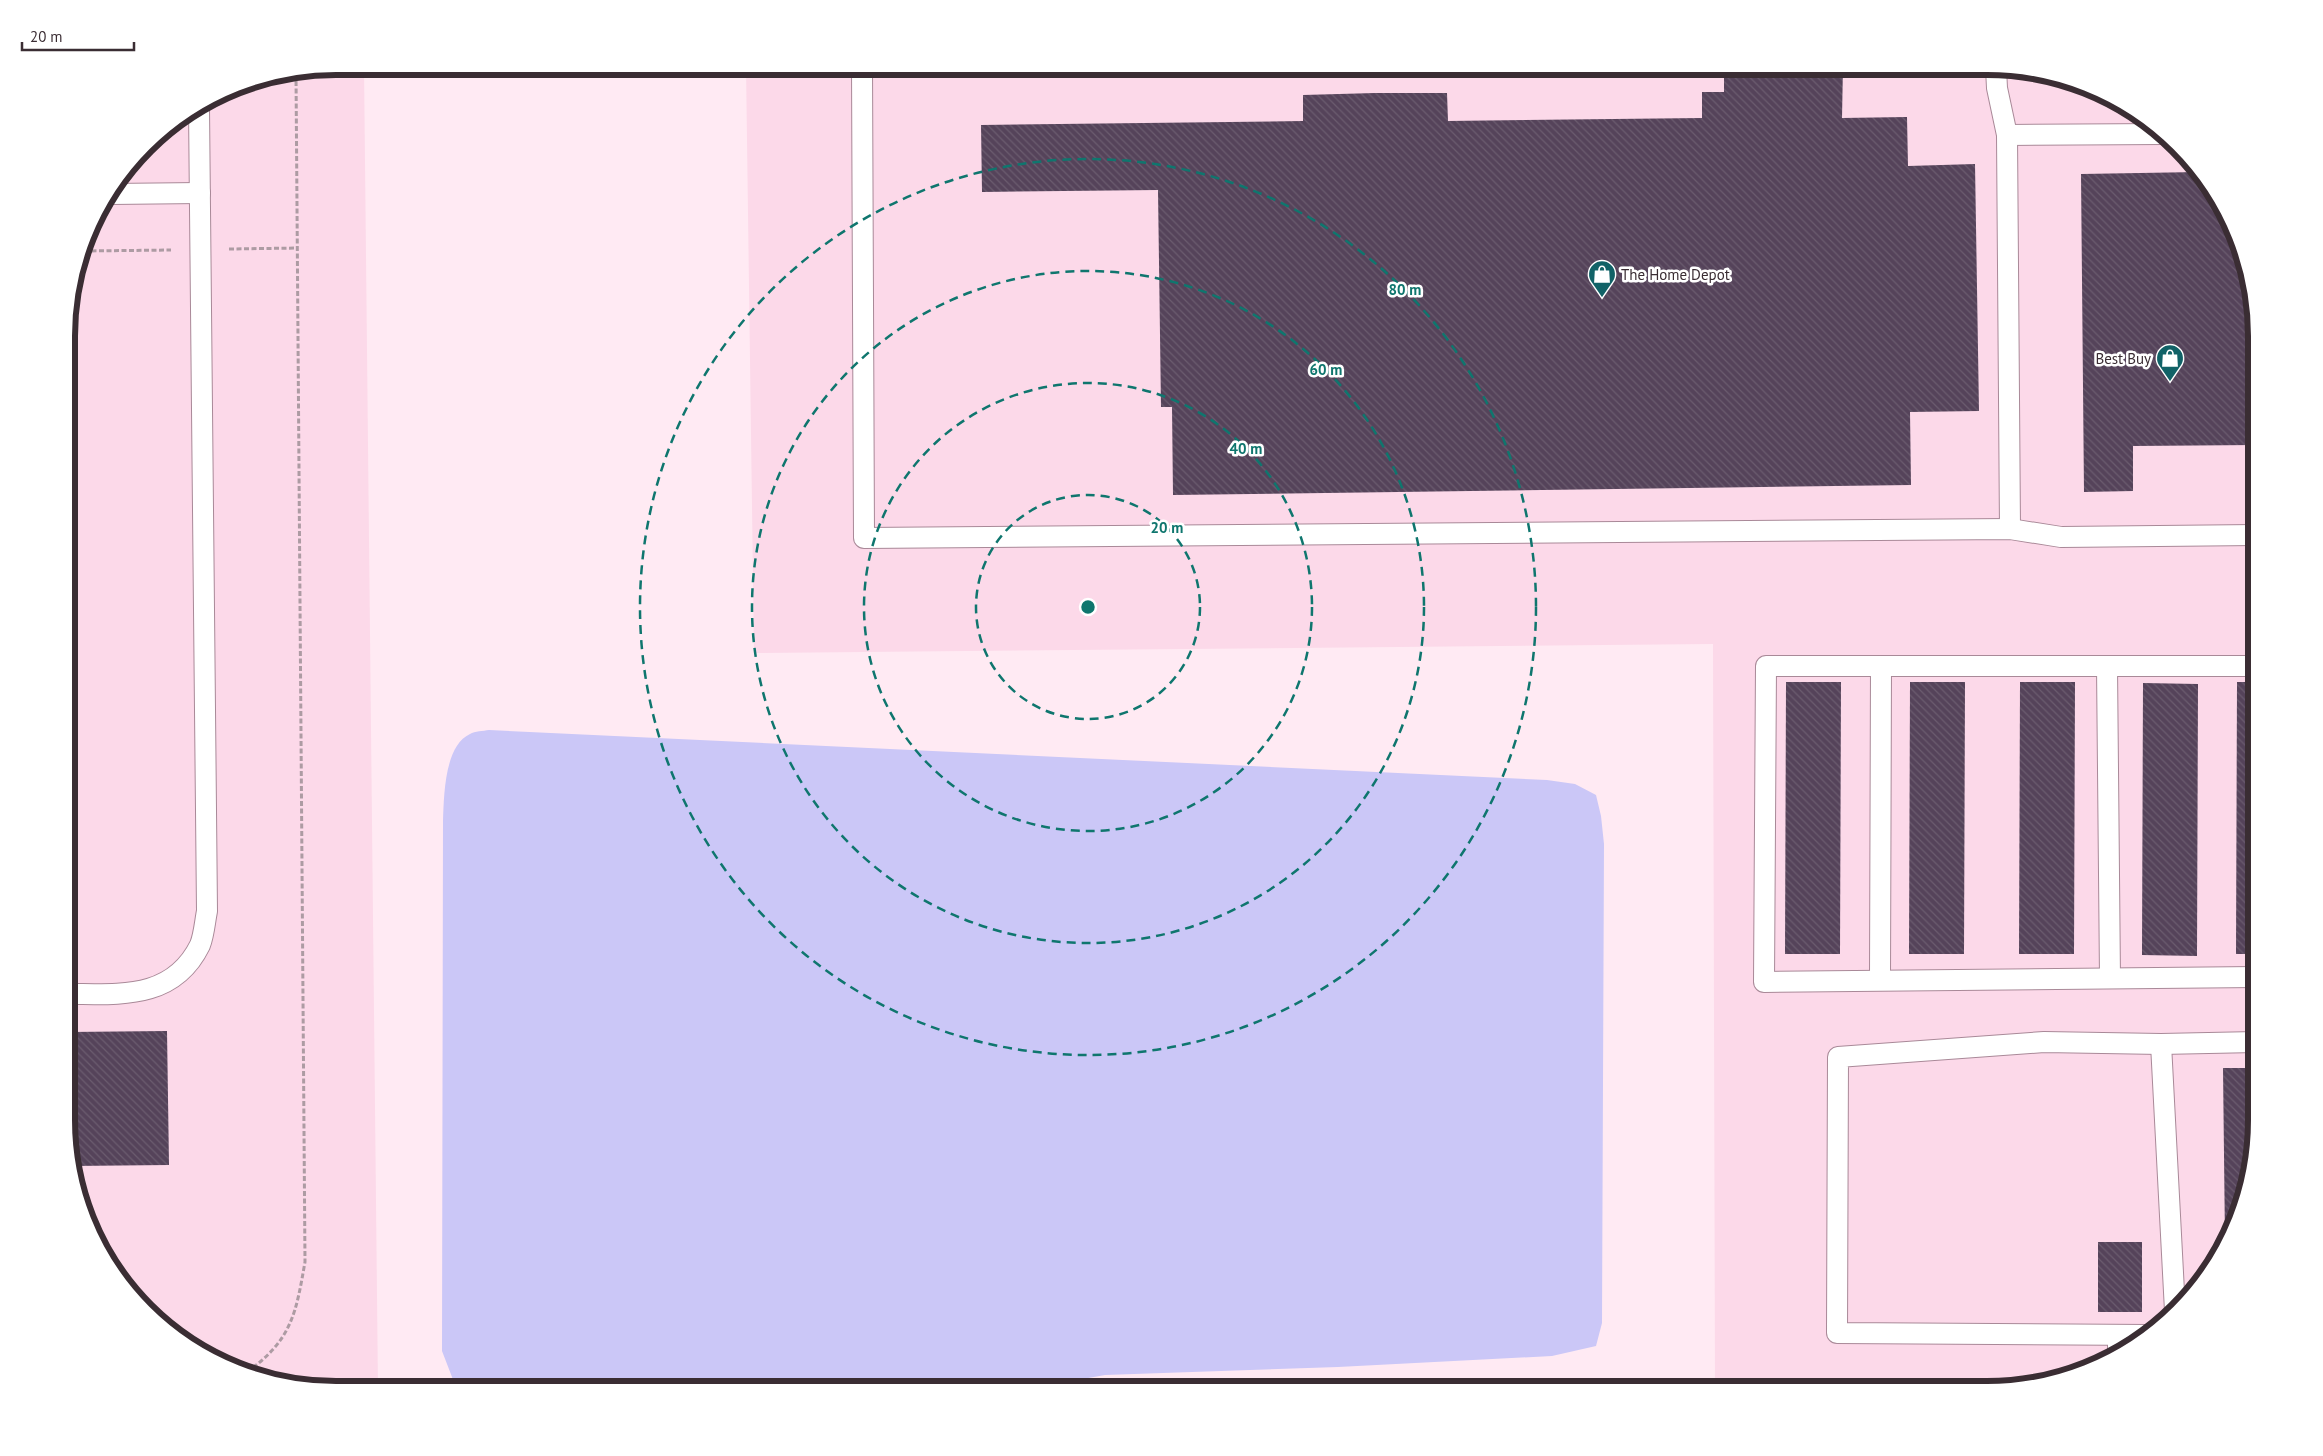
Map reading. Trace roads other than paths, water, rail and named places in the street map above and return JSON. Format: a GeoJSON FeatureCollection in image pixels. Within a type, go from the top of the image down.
{"type":"FeatureCollection","features":[{"type":"Feature","properties":{"kind":"lane"},"geometry":{"type":"LineString","coordinates":[[862,75],[864,538],[2010,529],[2061,537],[2248,535]]}},
{"type":"Feature","properties":{"kind":"lane"},"geometry":{"type":"LineString","coordinates":[[1996,76],[1997,88],[2007,135],[2010,529]]}},
{"type":"Feature","properties":{"kind":"lane"},"geometry":{"type":"LineString","coordinates":[[75,994],[134,994],[163,985],[186,967],[200,944],[207,911],[199,114]]}},
{"type":"Feature","properties":{"kind":"lane"},"geometry":{"type":"LineString","coordinates":[[2007,135],[2152,134]]}},
{"type":"Feature","properties":{"kind":"lane"},"geometry":{"type":"LineString","coordinates":[[117,194],[200,194]]}},
{"type":"Feature","properties":{"kind":"lane"},"geometry":{"type":"LineString","coordinates":[[2248,666],[1766,666],[1764,982],[2248,976]]}},
{"type":"Feature","properties":{"kind":"lane"},"geometry":{"type":"LineString","coordinates":[[1880,980],[1881,666]]}},
{"type":"Feature","properties":{"kind":"lane"},"geometry":{"type":"LineString","coordinates":[[2107,666],[2110,978]]}},
{"type":"Feature","properties":{"kind":"lane"},"geometry":{"type":"LineString","coordinates":[[2136,1334],[1837,1333],[1838,1057],[2044,1042],[2161,1044],[2248,1042]]}},
{"type":"Feature","properties":{"kind":"lane"},"geometry":{"type":"LineString","coordinates":[[2161,1044],[2174,1301]]}},
{"type":"Feature","properties":{"kind":"lane"},"geometry":{"type":"LineString","coordinates":[[2118,1334],[2118,1345]]}},
{"type":"Feature","properties":{"kind":"place","name":"The Home Depot"},"geometry":{"type":"Point","coordinates":[1602,298]}},
{"type":"Feature","properties":{"kind":"place","name":"Best Buy"},"geometry":{"type":"Point","coordinates":[2170,382]}}]}
